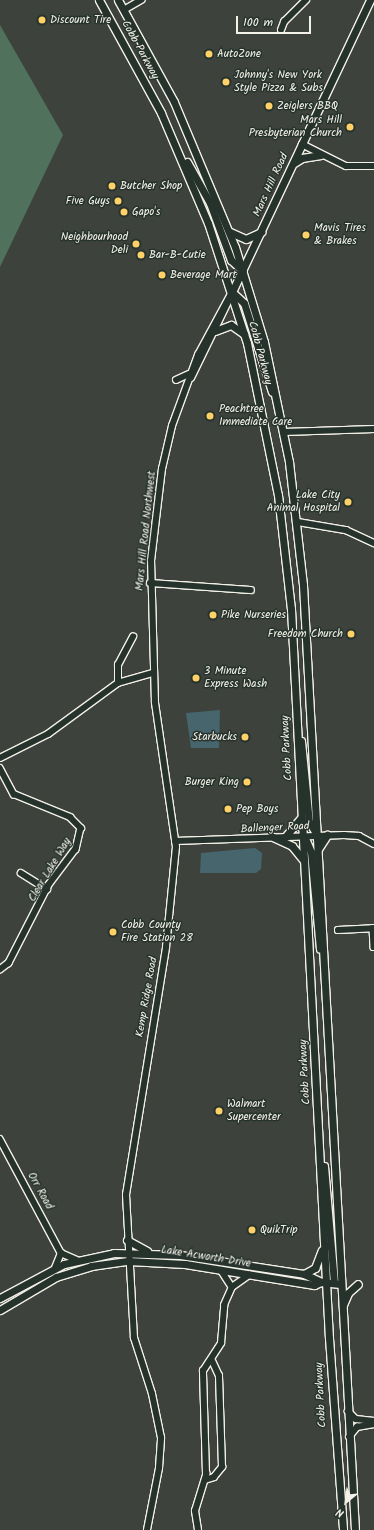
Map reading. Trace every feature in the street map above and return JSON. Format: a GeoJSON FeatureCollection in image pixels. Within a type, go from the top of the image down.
{"type":"FeatureCollection","features":[{"type":"Feature","properties":{"kind":"main road","name":"Cobb Parkway"},"geometry":{"type":"LineString","coordinates":[[99,0],[132,57],[176,148],[232,292],[264,415],[285,539],[305,862],[323,1238],[330,1283],[342,1307],[348,1439],[355,1530]]}},
{"type":"Feature","properties":{"kind":"main road","name":"Cobb Parkway"},"geometry":{"type":"LineString","coordinates":[[118,0],[174,102],[228,230],[243,271],[284,432],[298,522],[323,955],[330,1283],[343,1530]]}},
{"type":"Feature","properties":{"kind":"main road","name":"Mars Hill Road"},"geometry":{"type":"LineString","coordinates":[[232,292],[262,232],[370,0]]}},
{"type":"Feature","properties":{"kind":"main road"},"geometry":{"type":"LineString","coordinates":[[176,148],[207,197],[231,260],[243,271]]}},
{"type":"Feature","properties":{"kind":"main road"},"geometry":{"type":"LineString","coordinates":[[294,163],[307,156],[321,155]]}},
{"type":"Feature","properties":{"kind":"main road"},"geometry":{"type":"LineString","coordinates":[[228,230],[246,239],[262,232]]}},
{"type":"Feature","properties":{"kind":"main road"},"geometry":{"type":"LineString","coordinates":[[232,292],[244,303],[260,360],[277,402]]}},
{"type":"Feature","properties":{"kind":"main road"},"geometry":{"type":"LineString","coordinates":[[215,331],[228,325],[244,334]]}},
{"type":"Feature","properties":{"kind":"main road"},"geometry":{"type":"LineString","coordinates":[[297,727],[307,771],[309,822],[317,836]]}},
{"type":"Feature","properties":{"kind":"main road"},"geometry":{"type":"LineString","coordinates":[[285,837],[302,816]]}},
{"type":"Feature","properties":{"kind":"main road"},"geometry":{"type":"LineString","coordinates":[[318,849],[327,835]]}},
{"type":"Feature","properties":{"kind":"main road"},"geometry":{"type":"LineString","coordinates":[[303,836],[311,852],[315,921],[323,955]]}},
{"type":"Feature","properties":{"kind":"main road"},"geometry":{"type":"LineString","coordinates":[[273,837],[292,846],[305,862]]}},
{"type":"Feature","properties":{"kind":"main road"},"geometry":{"type":"LineString","coordinates":[[320,1158],[329,1195],[330,1283]]}},
{"type":"Feature","properties":{"kind":"main road"},"geometry":{"type":"LineString","coordinates":[[304,1274],[320,1262],[323,1238]]}},
{"type":"Feature","properties":{"kind":"main road"},"geometry":{"type":"LineString","coordinates":[[127,1240],[151,1252]]}},
{"type":"Feature","properties":{"kind":"main road","name":"Lake Acworth Drive"},"geometry":{"type":"LineString","coordinates":[[0,1298],[55,1268],[77,1260],[128,1252],[151,1252],[304,1274],[330,1283]]}},
{"type":"Feature","properties":{"kind":"main road","name":"Lake Acworth Drive"},"geometry":{"type":"LineString","coordinates":[[0,1310],[56,1278],[91,1266],[128,1261],[163,1261],[314,1286],[330,1283]]}},
{"type":"Feature","properties":{"kind":"main road"},"geometry":{"type":"LineString","coordinates":[[342,1307],[348,1293],[358,1284]]}},
{"type":"Feature","properties":{"kind":"street"},"geometry":{"type":"LineString","coordinates":[[124,10],[141,0]]}},
{"type":"Feature","properties":{"kind":"street"},"geometry":{"type":"LineString","coordinates":[[281,30],[284,22],[306,0]]}},
{"type":"Feature","properties":{"kind":"street"},"geometry":{"type":"LineString","coordinates":[[302,144],[321,155],[346,166],[374,166]]}},
{"type":"Feature","properties":{"kind":"street","name":"Mars Hill Road Northwest"},"geometry":{"type":"LineString","coordinates":[[186,386],[215,331],[232,292]]}},
{"type":"Feature","properties":{"kind":"street","name":"Mars Hill Road Northwest"},"geometry":{"type":"LineString","coordinates":[[153,673],[150,584],[164,457],[190,373],[232,292]]}},
{"type":"Feature","properties":{"kind":"street"},"geometry":{"type":"LineString","coordinates":[[176,380],[190,373]]}},
{"type":"Feature","properties":{"kind":"street"},"geometry":{"type":"LineString","coordinates":[[284,432],[374,429]]}},
{"type":"Feature","properties":{"kind":"street"},"geometry":{"type":"LineString","coordinates":[[298,522],[346,530],[374,543]]}},
{"type":"Feature","properties":{"kind":"street"},"geometry":{"type":"LineString","coordinates":[[150,584],[251,590]]}},
{"type":"Feature","properties":{"kind":"street"},"geometry":{"type":"LineString","coordinates":[[118,684],[118,665],[133,637]]}},
{"type":"Feature","properties":{"kind":"street"},"geometry":{"type":"LineString","coordinates":[[0,758],[48,734],[118,684],[153,673]]}},
{"type":"Feature","properties":{"kind":"street","name":"Kemp Ridge Road"},"geometry":{"type":"LineString","coordinates":[[147,1530],[159,1468],[161,1438],[152,1394],[134,1338],[127,1240],[128,1164],[166,947],[175,878],[175,841],[153,673]]}},
{"type":"Feature","properties":{"kind":"street","name":"Clear Lake Way"},"geometry":{"type":"LineString","coordinates":[[0,768],[14,794],[70,817],[81,828],[76,849],[47,889],[20,945],[0,970]]}},
{"type":"Feature","properties":{"kind":"street","name":"Ballenger Road"},"geometry":{"type":"LineString","coordinates":[[175,841],[353,835],[374,844]]}},
{"type":"Feature","properties":{"kind":"street"},"geometry":{"type":"LineString","coordinates":[[21,873],[47,889]]}},
{"type":"Feature","properties":{"kind":"street"},"geometry":{"type":"LineString","coordinates":[[338,930],[373,928],[374,947]]}},
{"type":"Feature","properties":{"kind":"street","name":"Orr Road"},"geometry":{"type":"LineString","coordinates":[[0,1139],[61,1253]]}},
{"type":"Feature","properties":{"kind":"street"},"geometry":{"type":"LineString","coordinates":[[55,1268],[61,1253],[77,1260]]}},
{"type":"Feature","properties":{"kind":"street"},"geometry":{"type":"LineString","coordinates":[[221,1270],[232,1287]]}},
{"type":"Feature","properties":{"kind":"street"},"geometry":{"type":"LineString","coordinates":[[198,1530],[195,1511],[206,1480],[201,1385],[203,1371],[212,1361],[221,1343],[224,1306],[232,1287],[249,1275]]}},
{"type":"Feature","properties":{"kind":"street"},"geometry":{"type":"LineString","coordinates":[[206,1480],[214,1477],[222,1467],[219,1376],[212,1361]]}},
{"type":"Feature","properties":{"kind":"street"},"geometry":{"type":"LineString","coordinates":[[347,1410],[356,1419],[374,1421]]}},
{"type":"Feature","properties":{"kind":"street"},"geometry":{"type":"LineString","coordinates":[[348,1439],[356,1427],[374,1424]]}},
{"type":"Feature","properties":{"kind":"green space"},"geometry":{"type":"Polygon","coordinates":[[[0,25],[63,135],[0,267],[0,25]]]}},
{"type":"Feature","properties":{"kind":"water"},"geometry":{"type":"Polygon","coordinates":[[[220,710],[219,748],[191,748],[186,713],[220,710]]]}},
{"type":"Feature","properties":{"kind":"water"},"geometry":{"type":"Polygon","coordinates":[[[255,848],[262,853],[261,869],[256,873],[200,873],[201,853],[255,848]]]}},
{"type":"Feature","properties":{"kind":"place","name":"Discount Tire"},"geometry":{"type":"Point","coordinates":[42,20]}},
{"type":"Feature","properties":{"kind":"place","name":"AutoZone"},"geometry":{"type":"Point","coordinates":[209,54]}},
{"type":"Feature","properties":{"kind":"place","name":"Johnny's New York Style Pizza & Subs"},"geometry":{"type":"Point","coordinates":[226,82]}},
{"type":"Feature","properties":{"kind":"place","name":"Zeiglers BBQ"},"geometry":{"type":"Point","coordinates":[269,106]}},
{"type":"Feature","properties":{"kind":"place","name":"Mars Hill Presbyterian Church"},"geometry":{"type":"Point","coordinates":[350,127]}},
{"type":"Feature","properties":{"kind":"place","name":"Butcher Shop"},"geometry":{"type":"Point","coordinates":[112,186]}},
{"type":"Feature","properties":{"kind":"place","name":"Five Guys"},"geometry":{"type":"Point","coordinates":[118,201]}},
{"type":"Feature","properties":{"kind":"place","name":"Gapo's"},"geometry":{"type":"Point","coordinates":[124,212]}},
{"type":"Feature","properties":{"kind":"place","name":"Mavis Tires & Brakes"},"geometry":{"type":"Point","coordinates":[306,235]}},
{"type":"Feature","properties":{"kind":"place","name":"Neighbourhood Deli"},"geometry":{"type":"Point","coordinates":[136,244]}},
{"type":"Feature","properties":{"kind":"place","name":"Bar-B-Cutie"},"geometry":{"type":"Point","coordinates":[141,255]}},
{"type":"Feature","properties":{"kind":"place","name":"Beverage Mart"},"geometry":{"type":"Point","coordinates":[162,275]}},
{"type":"Feature","properties":{"kind":"place","name":"Peachtree Immediate Care"},"geometry":{"type":"Point","coordinates":[210,416]}},
{"type":"Feature","properties":{"kind":"place","name":"Lake City Animal Hospital"},"geometry":{"type":"Point","coordinates":[348,502]}},
{"type":"Feature","properties":{"kind":"place","name":"Pike Nurseries"},"geometry":{"type":"Point","coordinates":[213,615]}},
{"type":"Feature","properties":{"kind":"place","name":"Freedom Church"},"geometry":{"type":"Point","coordinates":[351,634]}},
{"type":"Feature","properties":{"kind":"place","name":"3 Minute Express Wash"},"geometry":{"type":"Point","coordinates":[196,678]}},
{"type":"Feature","properties":{"kind":"place","name":"Starbucks"},"geometry":{"type":"Point","coordinates":[245,737]}},
{"type":"Feature","properties":{"kind":"place","name":"Burger King"},"geometry":{"type":"Point","coordinates":[247,782]}},
{"type":"Feature","properties":{"kind":"place","name":"Pep Boys"},"geometry":{"type":"Point","coordinates":[228,809]}},
{"type":"Feature","properties":{"kind":"place","name":"Cobb County Fire Station 28"},"geometry":{"type":"Point","coordinates":[113,932]}},
{"type":"Feature","properties":{"kind":"place","name":"Walmart Supercenter"},"geometry":{"type":"Point","coordinates":[219,1111]}},
{"type":"Feature","properties":{"kind":"place","name":"QuikTrip"},"geometry":{"type":"Point","coordinates":[252,1230]}}]}
